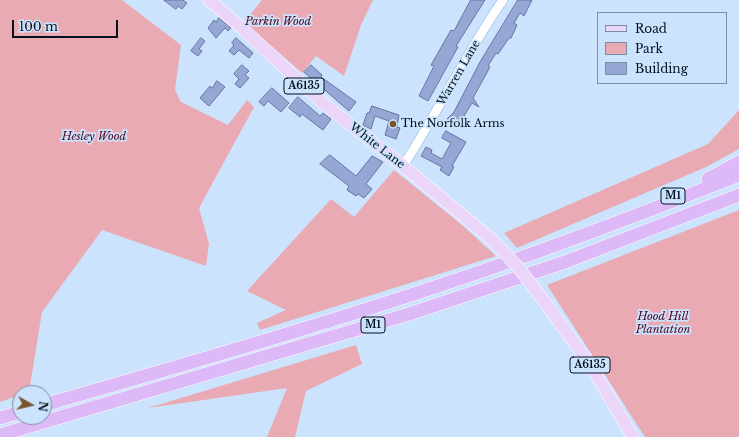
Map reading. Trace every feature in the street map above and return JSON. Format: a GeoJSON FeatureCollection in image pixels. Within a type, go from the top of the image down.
{"type":"FeatureCollection","features":[{"type":"Feature","properties":{"kind":"highway","name":"M1"},"geometry":{"type":"LineString","coordinates":[[605,227],[721,173],[739,162]]}},
{"type":"Feature","properties":{"kind":"highway","name":"M1"},"geometry":{"type":"LineString","coordinates":[[52,403],[360,311],[457,280],[605,227],[739,175]]}},
{"type":"Feature","properties":{"kind":"highway","name":"M1"},"geometry":{"type":"LineString","coordinates":[[0,435],[409,314],[565,262],[739,195]]}},
{"type":"Feature","properties":{"kind":"highway"},"geometry":{"type":"LineString","coordinates":[[0,418],[12,414]]}},
{"type":"Feature","properties":{"kind":"main road","name":"White Lane"},"geometry":{"type":"LineString","coordinates":[[209,0],[243,29],[324,104],[403,166],[491,239],[518,267],[591,366],[633,437]]}},
{"type":"Feature","properties":{"kind":"street","name":"Warren Lane"},"geometry":{"type":"LineString","coordinates":[[403,166],[427,129],[503,0]]}},
{"type":"Feature","properties":{"kind":"green space","name":"Hesley Wood"},"geometry":{"type":"Polygon","coordinates":[[[0,0],[122,0],[181,45],[175,90],[181,102],[228,125],[247,100],[254,107],[199,208],[209,244],[206,266],[102,230],[42,312],[30,385],[12,385],[12,398],[0,402],[0,0]]]}},
{"type":"Feature","properties":{"kind":"green space","name":"Parkin Wood"},"geometry":{"type":"Polygon","coordinates":[[[262,0],[373,0],[361,25],[344,76],[316,56],[302,73],[244,22],[262,0]]]}},
{"type":"Feature","properties":{"kind":"green space"},"geometry":{"type":"Polygon","coordinates":[[[739,110],[739,149],[706,167],[517,248],[504,233],[708,144],[739,110]]]}},
{"type":"Feature","properties":{"kind":"green space"},"geometry":{"type":"Polygon","coordinates":[[[394,170],[462,225],[496,256],[260,330],[257,323],[286,310],[247,291],[331,199],[354,217],[394,170]]]}},
{"type":"Feature","properties":{"kind":"green space","name":"Hood Hill Plantation"},"geometry":{"type":"Polygon","coordinates":[[[739,210],[739,437],[645,437],[547,285],[739,210]]]}},
{"type":"Feature","properties":{"kind":"green space"},"geometry":{"type":"Polygon","coordinates":[[[356,345],[362,364],[306,391],[295,437],[267,437],[287,388],[148,408],[356,345]]]}},
{"type":"Feature","properties":{"kind":"building"},"geometry":{"type":"Polygon","coordinates":[[[164,0],[183,0],[187,3],[182,9],[178,6],[176,9],[164,0]]]}},
{"type":"Feature","properties":{"kind":"building"},"geometry":{"type":"Polygon","coordinates":[[[471,0],[485,0],[456,46],[458,47],[428,101],[419,96],[434,66],[431,65],[451,30],[453,31],[455,29],[471,0]]]}},
{"type":"Feature","properties":{"kind":"building"},"geometry":{"type":"Polygon","coordinates":[[[518,0],[532,0],[524,16],[520,13],[514,23],[517,25],[511,38],[509,38],[498,54],[496,53],[488,66],[490,67],[473,98],[479,107],[472,103],[458,126],[447,119],[454,112],[480,62],[518,0]]]}},
{"type":"Feature","properties":{"kind":"building"},"geometry":{"type":"Polygon","coordinates":[[[219,18],[231,28],[228,31],[225,28],[216,38],[208,28],[214,20],[216,22],[219,18]]]}},
{"type":"Feature","properties":{"kind":"building"},"geometry":{"type":"Polygon","coordinates":[[[201,38],[205,41],[199,49],[202,51],[198,56],[191,51],[201,38]]]}},
{"type":"Feature","properties":{"kind":"building"},"geometry":{"type":"Polygon","coordinates":[[[236,38],[253,53],[249,58],[239,50],[234,55],[229,51],[234,45],[232,43],[236,38]]]}},
{"type":"Feature","properties":{"kind":"building"},"geometry":{"type":"Polygon","coordinates":[[[242,65],[249,71],[245,75],[249,78],[240,88],[235,84],[239,79],[234,74],[242,65]]]}},
{"type":"Feature","properties":{"kind":"building"},"geometry":{"type":"Polygon","coordinates":[[[311,65],[322,75],[321,77],[356,102],[349,111],[304,72],[311,65]]]}},
{"type":"Feature","properties":{"kind":"building"},"geometry":{"type":"Polygon","coordinates":[[[217,81],[225,87],[209,106],[200,98],[210,86],[212,88],[217,81]]]}},
{"type":"Feature","properties":{"kind":"building"},"geometry":{"type":"Polygon","coordinates":[[[272,88],[289,103],[281,112],[268,101],[264,106],[259,102],[272,88]]]}},
{"type":"Feature","properties":{"kind":"building"},"geometry":{"type":"Polygon","coordinates":[[[298,97],[320,116],[323,113],[331,119],[323,130],[302,114],[300,117],[289,108],[298,97]]]}},
{"type":"Feature","properties":{"kind":"building","name":"The Norfolk Arms"},"geometry":{"type":"Polygon","coordinates":[[[372,106],[399,115],[397,127],[400,128],[396,139],[385,135],[389,121],[375,116],[371,129],[363,125],[367,113],[369,113],[372,106]]]}},
{"type":"Feature","properties":{"kind":"building"},"geometry":{"type":"Polygon","coordinates":[[[446,131],[466,142],[452,166],[454,167],[449,176],[440,170],[442,167],[421,156],[426,147],[432,150],[431,153],[442,159],[451,143],[442,138],[446,131]]]}},
{"type":"Feature","properties":{"kind":"building"},"geometry":{"type":"Polygon","coordinates":[[[330,155],[356,176],[372,156],[383,162],[366,184],[372,189],[364,198],[358,194],[356,196],[347,190],[349,186],[320,164],[330,155]]]}},
{"type":"Feature","properties":{"kind":"place","name":"The Norfolk Arms"},"geometry":{"type":"Point","coordinates":[393,124]}}]}
